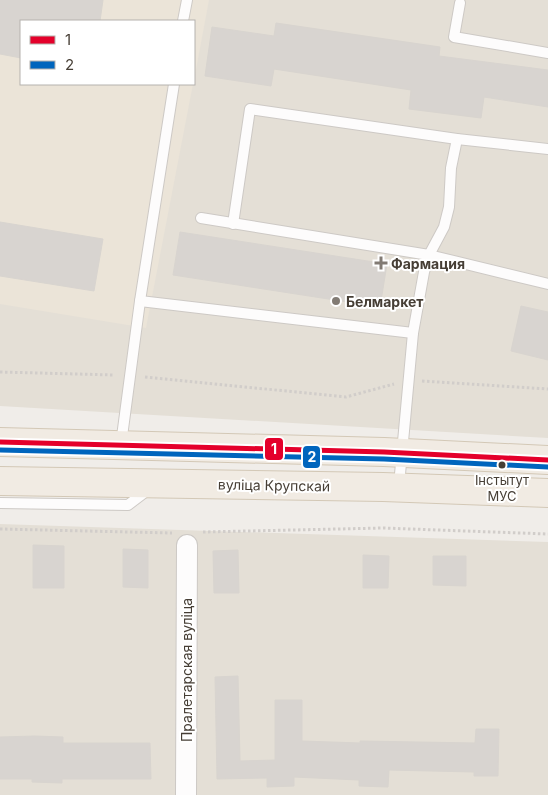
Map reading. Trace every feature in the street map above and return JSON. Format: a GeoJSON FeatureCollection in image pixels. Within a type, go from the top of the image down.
{"type":"FeatureCollection","features":[{"type":"Feature","properties":{"kind":"main road"},"geometry":{"type":"LineString","coordinates":[[0,442],[401,452],[548,460]]}},
{"type":"Feature","properties":{"kind":"main road","name":"вуліца Крупскай"},"geometry":{"type":"LineString","coordinates":[[0,481],[398,488],[548,494]]}},
{"type":"Feature","properties":{"kind":"street","name":"Пралетарская вуліца"},"geometry":{"type":"LineString","coordinates":[[186,795],[187,537]]}},
{"type":"Feature","properties":{"kind":"lane"},"geometry":{"type":"LineString","coordinates":[[183,20],[187,0]]}},
{"type":"Feature","properties":{"kind":"lane"},"geometry":{"type":"LineString","coordinates":[[460,4],[454,37],[548,52]]}},
{"type":"Feature","properties":{"kind":"lane"},"geometry":{"type":"LineString","coordinates":[[121,445],[140,301],[174,85]]}},
{"type":"Feature","properties":{"kind":"lane"},"geometry":{"type":"LineString","coordinates":[[233,224],[250,109],[457,139],[548,149]]}},
{"type":"Feature","properties":{"kind":"lane"},"geometry":{"type":"LineString","coordinates":[[398,488],[413,332],[424,272],[429,255],[444,228],[449,207],[451,168],[457,139]]}},
{"type":"Feature","properties":{"kind":"lane"},"geometry":{"type":"LineString","coordinates":[[201,218],[429,255],[548,284]]}},
{"type":"Feature","properties":{"kind":"lane"},"geometry":{"type":"LineString","coordinates":[[140,301],[413,332]]}},
{"type":"Feature","properties":{"kind":"lane"},"geometry":{"type":"LineString","coordinates":[[0,502],[128,505],[157,483]]}},
{"type":"Feature","properties":{"kind":"path"},"geometry":{"type":"LineString","coordinates":[[0,372],[130,375],[346,397],[408,381],[548,389]]}},
{"type":"Feature","properties":{"kind":"path"},"geometry":{"type":"LineString","coordinates":[[0,529],[187,537],[383,528],[548,534]]}},
{"type":"Feature","properties":{"kind":"shaded area"},"geometry":{"type":"Polygon","coordinates":[[[0,0],[548,0],[548,438],[0,406],[0,0]]]}},
{"type":"Feature","properties":{"kind":"shaded area"},"geometry":{"type":"Polygon","coordinates":[[[0,0],[209,0],[195,75],[195,20],[20,20],[20,85],[193,85],[146,328],[0,304],[0,0]]]}},
{"type":"Feature","properties":{"kind":"shaded area"},"geometry":{"type":"Polygon","coordinates":[[[0,524],[548,542],[548,795],[0,795],[0,524]]]}},
{"type":"Feature","properties":{"kind":"building"},"geometry":{"type":"Polygon","coordinates":[[[0,0],[103,0],[100,20],[20,20],[20,58],[0,54],[0,0]]]}},
{"type":"Feature","properties":{"kind":"building"},"geometry":{"type":"Polygon","coordinates":[[[276,23],[440,47],[439,56],[548,70],[548,107],[484,97],[481,118],[409,109],[411,90],[274,69],[271,86],[205,76],[212,27],[274,36],[276,23]]]}},
{"type":"Feature","properties":{"kind":"building"},"geometry":{"type":"Polygon","coordinates":[[[0,222],[103,239],[94,291],[0,276],[0,222]]]}},
{"type":"Feature","properties":{"kind":"building"},"geometry":{"type":"Polygon","coordinates":[[[180,232],[387,264],[380,307],[173,275],[180,232]]]}},
{"type":"Feature","properties":{"kind":"building"},"geometry":{"type":"Polygon","coordinates":[[[521,306],[548,312],[548,360],[511,351],[521,306]]]}},
{"type":"Feature","properties":{"kind":"building"},"geometry":{"type":"Polygon","coordinates":[[[33,545],[64,546],[64,588],[33,588],[33,545]]]}},
{"type":"Feature","properties":{"kind":"building"},"geometry":{"type":"Polygon","coordinates":[[[123,549],[148,550],[148,588],[123,587],[123,549]]]}},
{"type":"Feature","properties":{"kind":"building"},"geometry":{"type":"Polygon","coordinates":[[[238,550],[239,593],[214,593],[213,551],[238,550]]]}},
{"type":"Feature","properties":{"kind":"building"},"geometry":{"type":"Polygon","coordinates":[[[363,555],[389,556],[388,588],[363,588],[363,555]]]}},
{"type":"Feature","properties":{"kind":"building"},"geometry":{"type":"Polygon","coordinates":[[[433,556],[466,556],[466,586],[433,585],[433,556]]]}},
{"type":"Feature","properties":{"kind":"building"},"geometry":{"type":"Polygon","coordinates":[[[238,676],[240,761],[275,760],[275,700],[302,700],[302,741],[475,743],[476,729],[499,729],[498,776],[474,776],[474,772],[389,770],[388,787],[359,786],[359,780],[294,777],[294,786],[267,787],[267,778],[217,779],[215,677],[238,676]]]}},
{"type":"Feature","properties":{"kind":"building"},"geometry":{"type":"Polygon","coordinates":[[[0,737],[63,737],[63,743],[150,743],[151,779],[62,779],[62,783],[32,782],[32,779],[0,779],[0,737]]]}},
{"type":"Feature","properties":{"kind":"transit line","name":"1"},"geometry":{"type":"LineString","coordinates":[[0,442],[384,452],[548,460]]}},
{"type":"Feature","properties":{"kind":"transit line","name":"2"},"geometry":{"type":"LineString","coordinates":[[0,450],[384,459],[548,467]]}},
{"type":"Feature","properties":{"kind":"place","name":"Фармация"},"geometry":{"type":"Point","coordinates":[381,263]}},
{"type":"Feature","properties":{"kind":"place","name":"Белмаркет"},"geometry":{"type":"Point","coordinates":[336,301]}},
{"type":"Feature","properties":{"kind":"place","name":"Інстытут МУС"},"geometry":{"type":"Point","coordinates":[502,465]}}]}
